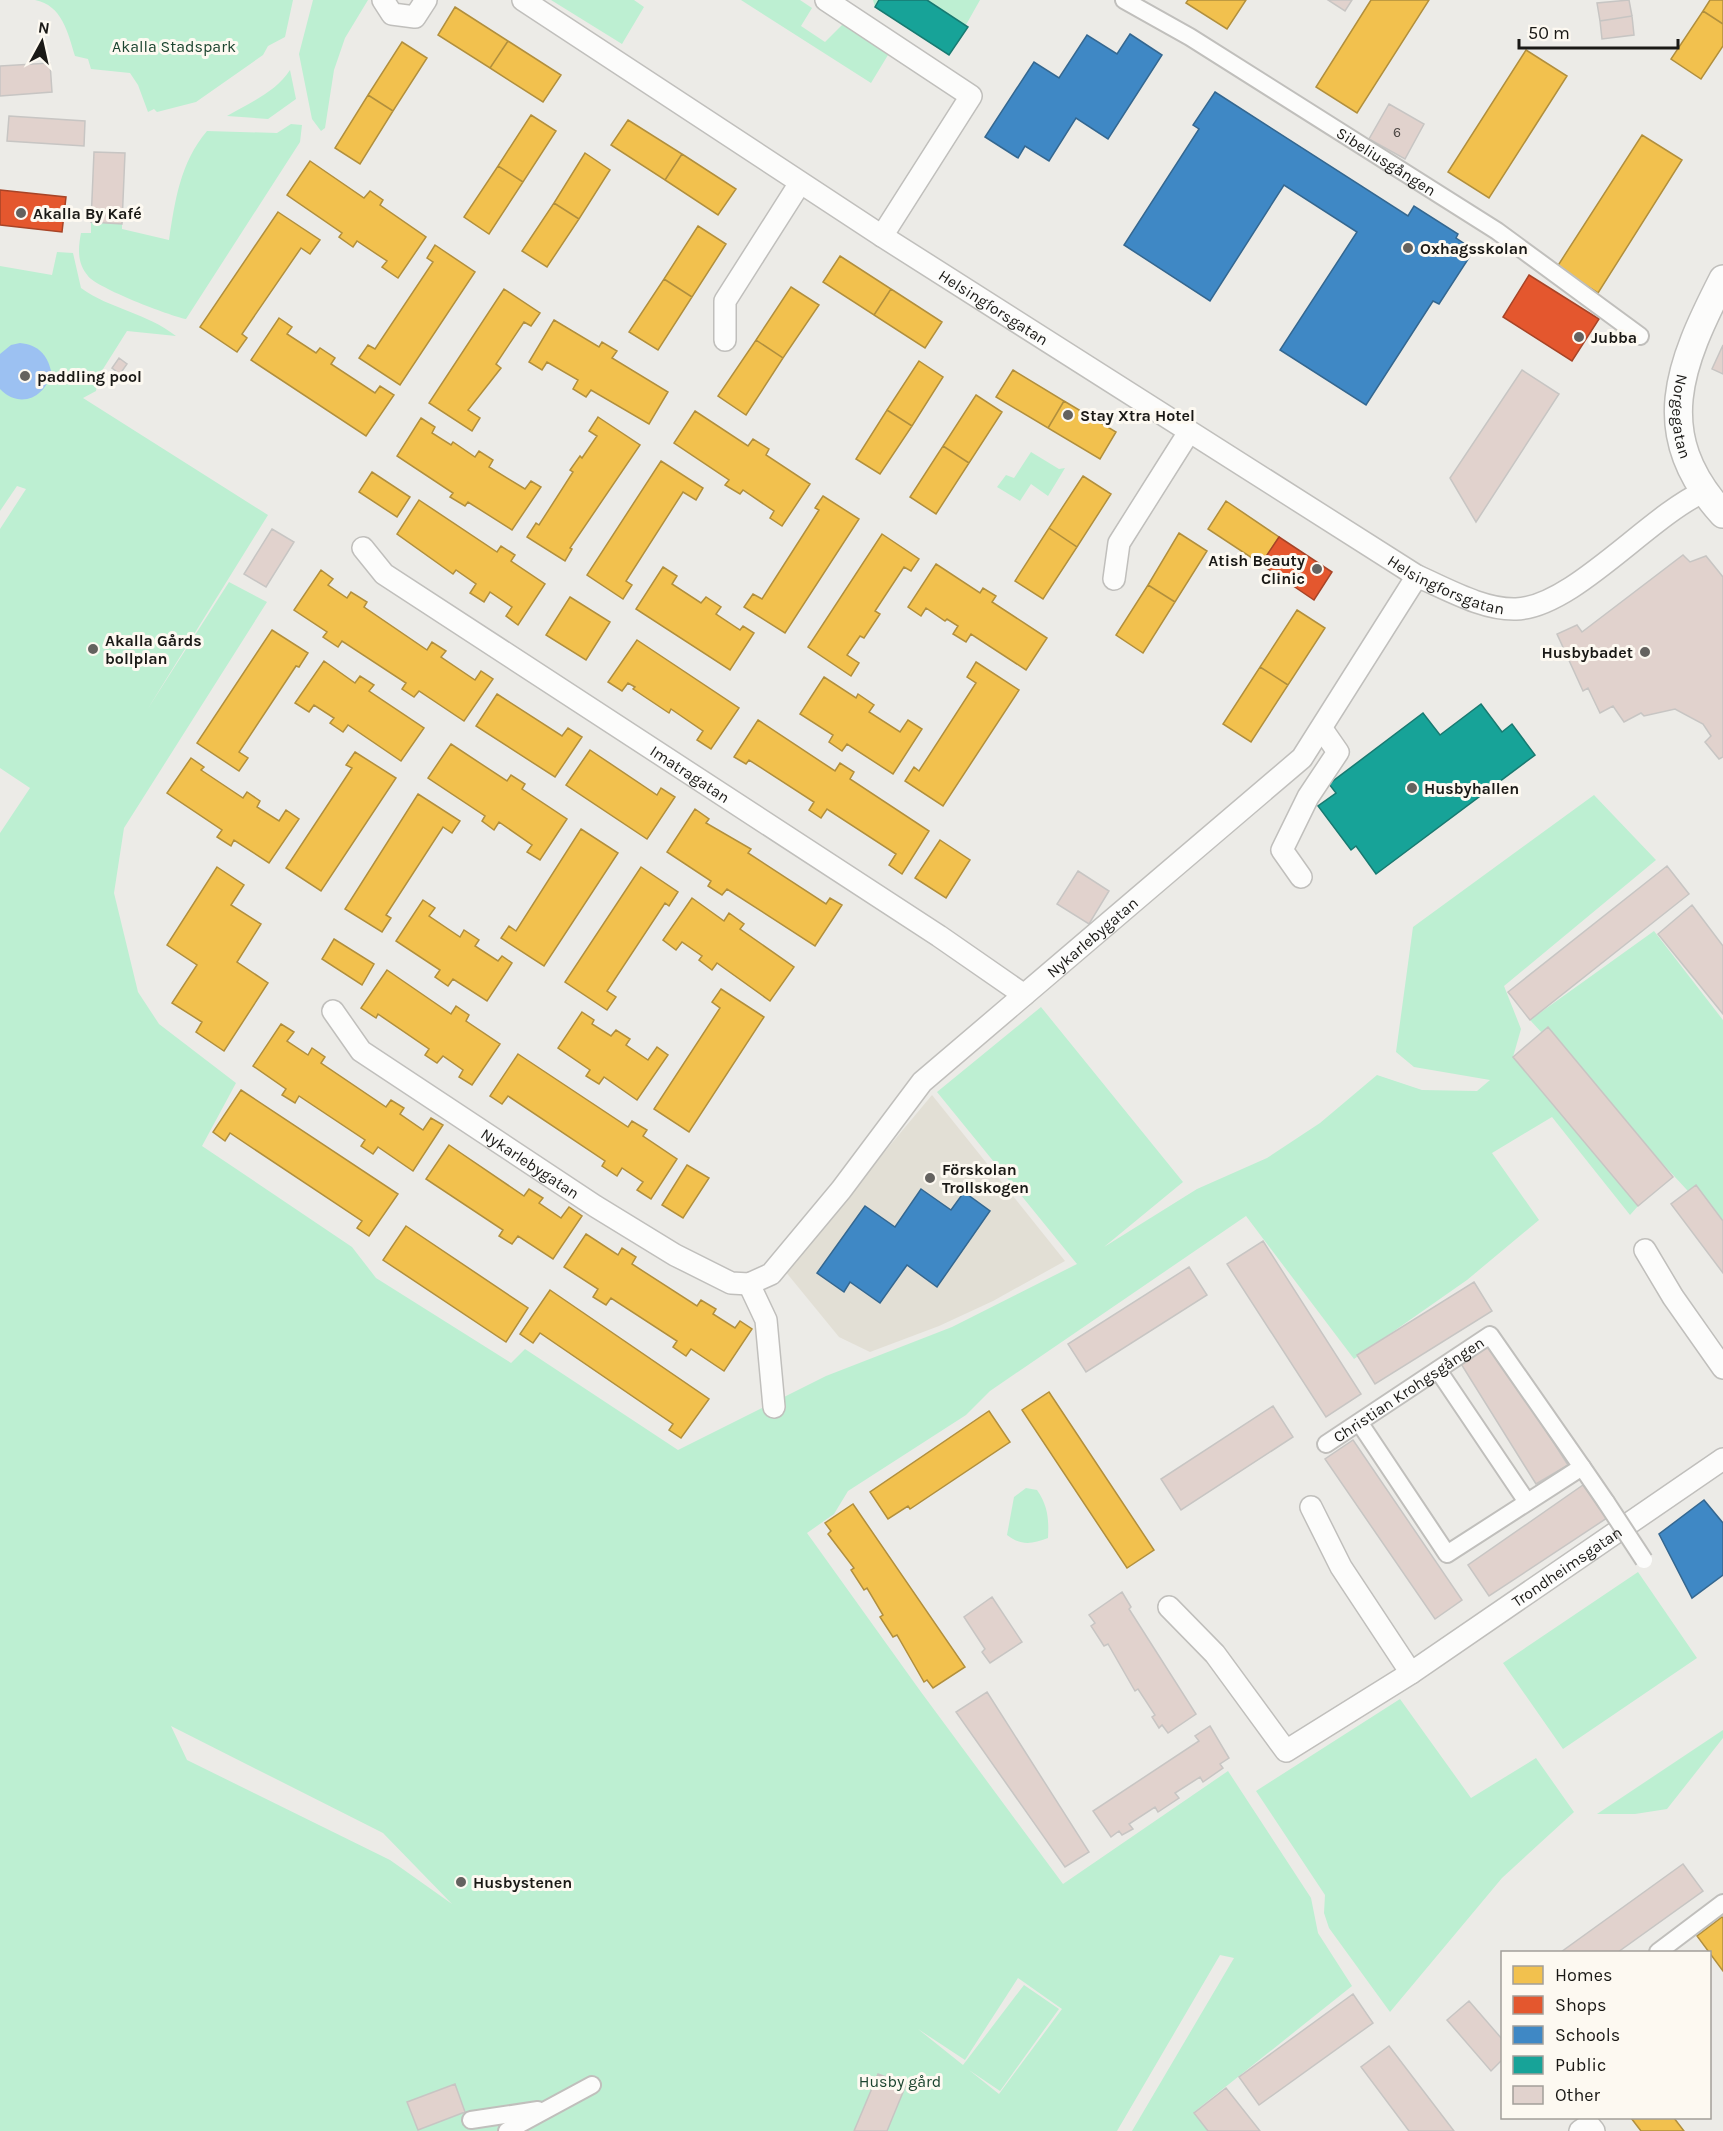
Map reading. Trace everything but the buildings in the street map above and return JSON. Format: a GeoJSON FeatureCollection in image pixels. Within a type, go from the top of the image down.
{"type":"FeatureCollection","features":[{"type":"Feature","properties":{"kind":"street"},"geometry":{"type":"LineString","coordinates":[[383,0],[392,14],[415,17],[426,0]]}},
{"type":"Feature","properties":{"kind":"street","name":"Helsingforsgatan"},"geometry":{"type":"LineString","coordinates":[[523,0],[882,236],[1417,576],[1484,604],[1515,610],[1541,606],[1610,560],[1675,507],[1703,492]]}},
{"type":"Feature","properties":{"kind":"street"},"geometry":{"type":"LineString","coordinates":[[826,0],[971,96],[882,236]]}},
{"type":"Feature","properties":{"kind":"street","name":"Sibeliusgången"},"geometry":{"type":"LineString","coordinates":[[1124,0],[1190,37],[1497,231],[1640,336]]}},
{"type":"Feature","properties":{"kind":"street"},"geometry":{"type":"LineString","coordinates":[[725,340],[725,301],[800,183]]}},
{"type":"Feature","properties":{"kind":"street","name":"Norgegatan"},"geometry":{"type":"LineString","coordinates":[[1723,279],[1700,324],[1685,364],[1678,400],[1679,427],[1689,460],[1703,492],[1723,514]]}},
{"type":"Feature","properties":{"kind":"street"},"geometry":{"type":"LineString","coordinates":[[1114,579],[1119,543],[1189,432]]}},
{"type":"Feature","properties":{"kind":"street","name":"Imatragatan"},"geometry":{"type":"LineString","coordinates":[[363,548],[384,574],[939,936],[1024,995]]}},
{"type":"Feature","properties":{"kind":"street","name":"Nykarlebygatan"},"geometry":{"type":"LineString","coordinates":[[333,1011],[361,1051],[586,1200],[675,1255],[732,1283],[749,1284],[771,1274],[841,1190],[922,1082],[1302,758],[1417,576]]}},
{"type":"Feature","properties":{"kind":"street"},"geometry":{"type":"LineString","coordinates":[[1301,877],[1282,850],[1308,797],[1338,752],[1322,729]]}},
{"type":"Feature","properties":{"kind":"street"},"geometry":{"type":"LineString","coordinates":[[1645,1250],[1673,1297],[1723,1368]]}},
{"type":"Feature","properties":{"kind":"street"},"geometry":{"type":"LineString","coordinates":[[749,1284],[766,1320],[774,1407]]}},
{"type":"Feature","properties":{"kind":"street","name":"Christian Krohgsgången"},"geometry":{"type":"LineString","coordinates":[[1326,1444],[1490,1335],[1582,1467]]}},
{"type":"Feature","properties":{"kind":"street"},"geometry":{"type":"LineString","coordinates":[[1438,1370],[1527,1502]]}},
{"type":"Feature","properties":{"kind":"street"},"geometry":{"type":"LineString","coordinates":[[1359,1422],[1447,1554],[1582,1467],[1644,1560]]}},
{"type":"Feature","properties":{"kind":"street","name":"Trondheimsgatan"},"geometry":{"type":"LineString","coordinates":[[1169,1607],[1215,1654],[1286,1751],[1411,1673],[1723,1459]]}},
{"type":"Feature","properties":{"kind":"street"},"geometry":{"type":"LineString","coordinates":[[1311,1507],[1341,1567],[1411,1673]]}},
{"type":"Feature","properties":{"kind":"street"},"geometry":{"type":"LineString","coordinates":[[1661,1951],[1723,1903]]}},
{"type":"Feature","properties":{"kind":"street"},"geometry":{"type":"LineString","coordinates":[[507,2131],[592,2085]]}},
{"type":"Feature","properties":{"kind":"street"},"geometry":{"type":"LineString","coordinates":[[471,2120],[548,2109]]}},
{"type":"Feature","properties":{"kind":"shaded area","name":"Förskolan Trollskogen"},"geometry":{"type":"Polygon","coordinates":[[[932,1095],[1065,1261],[993,1301],[939,1326],[870,1352],[839,1337],[785,1271],[932,1095]]]}},
{"type":"Feature","properties":{"kind":"green space","name":"Akalla Stadspark"},"geometry":{"type":"Polygon","coordinates":[[[35,0],[293,0],[285,37],[268,46],[263,55],[196,102],[157,112],[154,109],[148,112],[138,85],[130,73],[91,69],[88,59],[75,56],[58,14],[44,3],[35,0]]]}},
{"type":"Feature","properties":{"kind":"green space"},"geometry":{"type":"Polygon","coordinates":[[[313,0],[368,0],[345,38],[334,70],[325,128],[321,131],[312,119],[299,54],[313,0]]]}},
{"type":"Feature","properties":{"kind":"green space"},"geometry":{"type":"Polygon","coordinates":[[[551,0],[634,0],[644,7],[622,44],[551,0]]]}},
{"type":"Feature","properties":{"kind":"green space"},"geometry":{"type":"Polygon","coordinates":[[[741,0],[800,0],[812,8],[801,26],[825,42],[843,24],[888,55],[871,83],[741,0]]]}},
{"type":"Feature","properties":{"kind":"green space"},"geometry":{"type":"Polygon","coordinates":[[[873,0],[980,0],[949,55],[875,7],[873,0]]]}},
{"type":"Feature","properties":{"kind":"green space"},"geometry":{"type":"Polygon","coordinates":[[[290,70],[296,99],[268,119],[227,116],[270,91],[290,70]]]}},
{"type":"Feature","properties":{"kind":"green space"},"geometry":{"type":"Polygon","coordinates":[[[291,124],[302,125],[300,142],[186,319],[119,294],[94,281],[84,271],[79,256],[79,245],[81,233],[91,233],[91,222],[122,224],[122,229],[169,240],[180,183],[191,156],[207,131],[277,133],[291,124]]]}},
{"type":"Feature","properties":{"kind":"green space","name":"Husby gård"},"geometry":{"type":"Polygon","coordinates":[[[57,252],[73,253],[81,288],[104,301],[165,328],[176,336],[127,331],[98,377],[96,391],[83,398],[268,515],[147,710],[229,582],[267,602],[124,828],[114,893],[138,992],[159,1024],[236,1083],[202,1146],[352,1247],[376,1278],[511,1363],[525,1349],[678,1450],[826,1376],[952,1327],[1077,1264],[937,1092],[1041,1007],[1183,1182],[1104,1247],[1197,1189],[1267,1158],[1320,1123],[1377,1075],[1422,1090],[1477,1091],[1490,1080],[1414,1067],[1396,1052],[1413,927],[1594,795],[1656,860],[1504,986],[1521,1029],[1513,1057],[1638,1206],[1630,1215],[1552,1117],[1492,1153],[1539,1220],[1467,1280],[1354,1359],[1246,1216],[990,1391],[966,1415],[848,1491],[834,1514],[807,1533],[1063,1884],[1228,1771],[1311,1898],[1318,1933],[1352,1986],[1194,2112],[1208,2131],[1132,2131],[1234,1958],[1220,1955],[1117,2131],[0,2131],[0,833],[30,788],[0,768],[0,529],[26,489],[17,486],[0,511],[0,266],[52,275],[57,252]],[[171,1726],[187,1760],[390,1860],[452,1904],[383,1833],[171,1726]],[[1018,1978],[965,2060],[918,2029],[963,2065],[1024,1985],[1059,2009],[1000,2091],[969,2070],[999,2094],[1062,2009],[1018,1978]]]}},
{"type":"Feature","properties":{"kind":"green space"},"geometry":{"type":"Polygon","coordinates":[[[1031,452],[1059,469],[1065,468],[1048,496],[1031,484],[1020,501],[997,487],[1006,475],[1014,478],[1031,452]]]}},
{"type":"Feature","properties":{"kind":"green space"},"geometry":{"type":"Polygon","coordinates":[[[1654,931],[1723,1020],[1723,1229],[1530,1020],[1654,931]]]}},
{"type":"Feature","properties":{"kind":"green space"},"geometry":{"type":"Polygon","coordinates":[[[1026,1488],[1037,1490],[1046,1507],[1048,1519],[1048,1538],[1032,1543],[1017,1541],[1007,1535],[1014,1497],[1026,1488]]]}},
{"type":"Feature","properties":{"kind":"green space"},"geometry":{"type":"Polygon","coordinates":[[[1638,1572],[1697,1658],[1563,1749],[1503,1663],[1638,1572]]]}},
{"type":"Feature","properties":{"kind":"green space"},"geometry":{"type":"Polygon","coordinates":[[[1400,1699],[1471,1798],[1536,1758],[1574,1812],[1502,1878],[1390,2012],[1329,1928],[1324,1913],[1325,1895],[1256,1791],[1400,1699]]]}},
{"type":"Feature","properties":{"kind":"green space"},"geometry":{"type":"Polygon","coordinates":[[[1723,1730],[1723,1738],[1667,1809],[1635,1814],[1597,1814],[1723,1730]]]}},
{"type":"Feature","properties":{"kind":"water","name":"paddling pool"},"geometry":{"type":"Polygon","coordinates":[[[20,343],[41,351],[51,371],[44,388],[32,398],[16,399],[0,389],[0,354],[11,345],[20,343]]]}},
{"type":"Feature","properties":{"kind":"place","name":"Akalla By Kafé"},"geometry":{"type":"Point","coordinates":[21,213]}},
{"type":"Feature","properties":{"kind":"place","name":"Oxhagsskolan"},"geometry":{"type":"Point","coordinates":[1408,248]}},
{"type":"Feature","properties":{"kind":"place","name":"Jubba"},"geometry":{"type":"Point","coordinates":[1579,337]}},
{"type":"Feature","properties":{"kind":"place","name":"paddling pool"},"geometry":{"type":"Point","coordinates":[25,376]}},
{"type":"Feature","properties":{"kind":"place","name":"Stay Xtra Hotel"},"geometry":{"type":"Point","coordinates":[1068,415]}},
{"type":"Feature","properties":{"kind":"place","name":"Atish Beauty Clinic"},"geometry":{"type":"Point","coordinates":[1317,569]}},
{"type":"Feature","properties":{"kind":"place","name":"Akalla Gårds bollplan"},"geometry":{"type":"Point","coordinates":[93,649]}},
{"type":"Feature","properties":{"kind":"place","name":"Husbybadet"},"geometry":{"type":"Point","coordinates":[1645,652]}},
{"type":"Feature","properties":{"kind":"place","name":"Husbyhallen"},"geometry":{"type":"Point","coordinates":[1412,788]}},
{"type":"Feature","properties":{"kind":"place","name":"Förskolan Trollskogen"},"geometry":{"type":"Point","coordinates":[930,1178]}},
{"type":"Feature","properties":{"kind":"place","name":"Husbystenen"},"geometry":{"type":"Point","coordinates":[461,1882]}}]}
